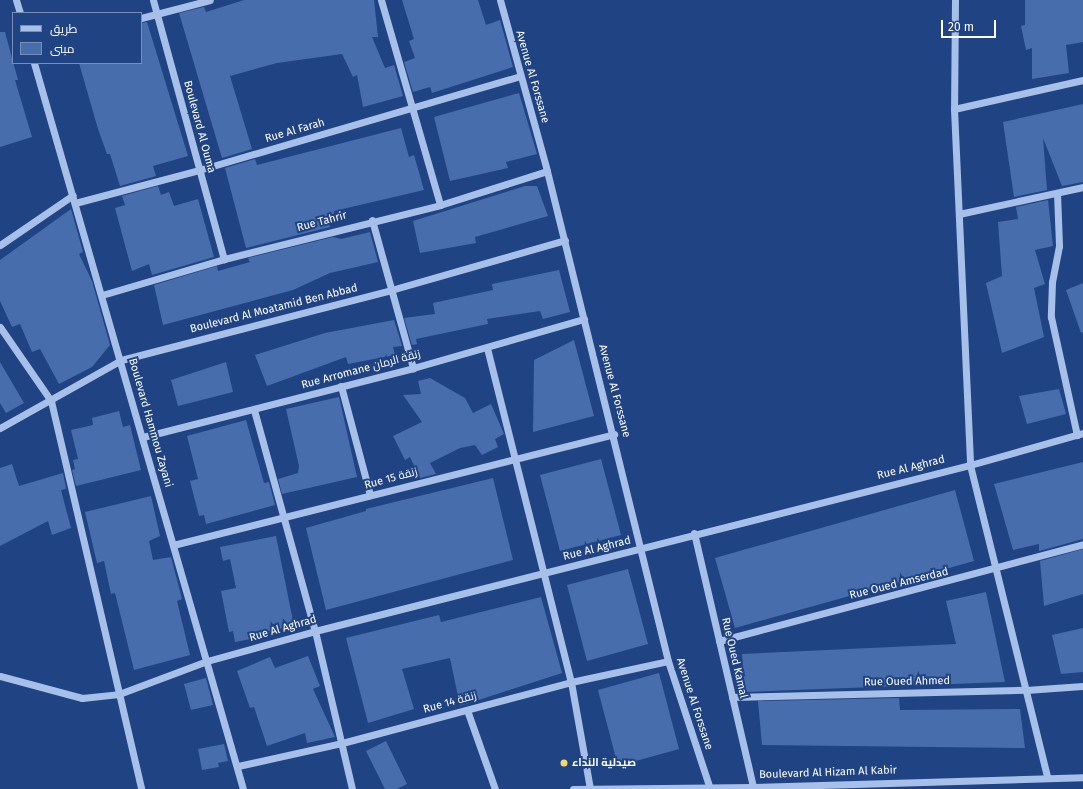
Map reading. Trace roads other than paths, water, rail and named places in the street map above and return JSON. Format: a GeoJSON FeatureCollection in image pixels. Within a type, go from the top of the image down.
{"type":"FeatureCollection","features":[{"type":"Feature","properties":{"kind":"street"},"geometry":{"type":"LineString","coordinates":[[16,0],[20,12]]}},
{"type":"Feature","properties":{"kind":"street","name":"Boulevard Al Ouma"},"geometry":{"type":"LineString","coordinates":[[153,0],[224,259]]}},
{"type":"Feature","properties":{"kind":"street"},"geometry":{"type":"LineString","coordinates":[[142,18],[156,12],[210,0]]}},
{"type":"Feature","properties":{"kind":"street"},"geometry":{"type":"LineString","coordinates":[[382,0],[440,205]]}},
{"type":"Feature","properties":{"kind":"street","name":"Avenue Al Forssane"},"geometry":{"type":"LineString","coordinates":[[500,0],[565,240],[614,434],[639,550],[668,661],[709,786]]}},
{"type":"Feature","properties":{"kind":"street"},"geometry":{"type":"LineString","coordinates":[[955,0],[954,109],[970,464],[1047,776]]}},
{"type":"Feature","properties":{"kind":"street","name":"Boulevard Hammou Zayani"},"geometry":{"type":"LineString","coordinates":[[34,64],[144,437],[173,545],[238,766],[242,789]]}},
{"type":"Feature","properties":{"kind":"street","name":"Rue Al Farah"},"geometry":{"type":"LineString","coordinates":[[75,203],[199,170],[413,109],[520,76]]}},
{"type":"Feature","properties":{"kind":"street"},"geometry":{"type":"LineString","coordinates":[[954,109],[1083,80]]}},
{"type":"Feature","properties":{"kind":"street","name":"Rue Tahrir"},"geometry":{"type":"LineString","coordinates":[[102,295],[224,259],[372,220],[440,205],[547,170]]}},
{"type":"Feature","properties":{"kind":"street"},"geometry":{"type":"LineString","coordinates":[[959,214],[1083,187]]}},
{"type":"Feature","properties":{"kind":"street"},"geometry":{"type":"LineString","coordinates":[[1057,193],[1059,246],[1052,282],[1051,317],[1080,434]]}},
{"type":"Feature","properties":{"kind":"street"},"geometry":{"type":"LineString","coordinates":[[0,245],[73,195]]}},
{"type":"Feature","properties":{"kind":"street"},"geometry":{"type":"LineString","coordinates":[[372,220],[413,368]]}},
{"type":"Feature","properties":{"kind":"street","name":"Boulevard Al Moatamid Ben Abbad"},"geometry":{"type":"LineString","coordinates":[[0,428],[51,402],[121,360],[391,290],[565,240]]}},
{"type":"Feature","properties":{"kind":"street","name":"Rue Arromane زنقة الرمان"},"geometry":{"type":"LineString","coordinates":[[144,437],[413,368],[584,319]]}},
{"type":"Feature","properties":{"kind":"street"},"geometry":{"type":"LineString","coordinates":[[0,327],[51,402],[141,789]]}},
{"type":"Feature","properties":{"kind":"street"},"geometry":{"type":"LineString","coordinates":[[487,348],[545,572],[571,682],[590,788]]}},
{"type":"Feature","properties":{"kind":"street"},"geometry":{"type":"LineString","coordinates":[[341,386],[370,496]]}},
{"type":"Feature","properties":{"kind":"street"},"geometry":{"type":"LineString","coordinates":[[254,410],[315,631],[352,789]]}},
{"type":"Feature","properties":{"kind":"street","name":"Rue 15 زنقة"},"geometry":{"type":"LineString","coordinates":[[173,545],[614,434]]}},
{"type":"Feature","properties":{"kind":"street","name":"Rue Al Aghrad"},"geometry":{"type":"LineString","coordinates":[[0,676],[82,698],[118,694],[207,661],[315,631],[545,572],[639,550],[694,533],[970,464],[1080,434]]}},
{"type":"Feature","properties":{"kind":"street","name":"Rue Oued Kamal"},"geometry":{"type":"LineString","coordinates":[[694,533],[753,787]]}},
{"type":"Feature","properties":{"kind":"street","name":"Rue Oued Amserdad"},"geometry":{"type":"LineString","coordinates":[[719,641],[996,570],[1083,544]]}},
{"type":"Feature","properties":{"kind":"street","name":"Rue 14 زنقة"},"geometry":{"type":"LineString","coordinates":[[238,766],[342,743],[571,682],[668,661]]}},
{"type":"Feature","properties":{"kind":"street","name":"Rue Oued Ahmed"},"geometry":{"type":"LineString","coordinates":[[732,697],[1026,690],[1083,686]]}},
{"type":"Feature","properties":{"kind":"street"},"geometry":{"type":"LineString","coordinates":[[467,710],[495,789]]}},
{"type":"Feature","properties":{"kind":"street","name":"Boulevard Al Hizam Al Kabir"},"geometry":{"type":"LineString","coordinates":[[573,789],[709,786],[753,787],[903,785],[1047,776],[1083,777]]}},
{"type":"Feature","properties":{"kind":"place","name":"صيدلية النداء"},"geometry":{"type":"Point","coordinates":[564,763]}}]}
